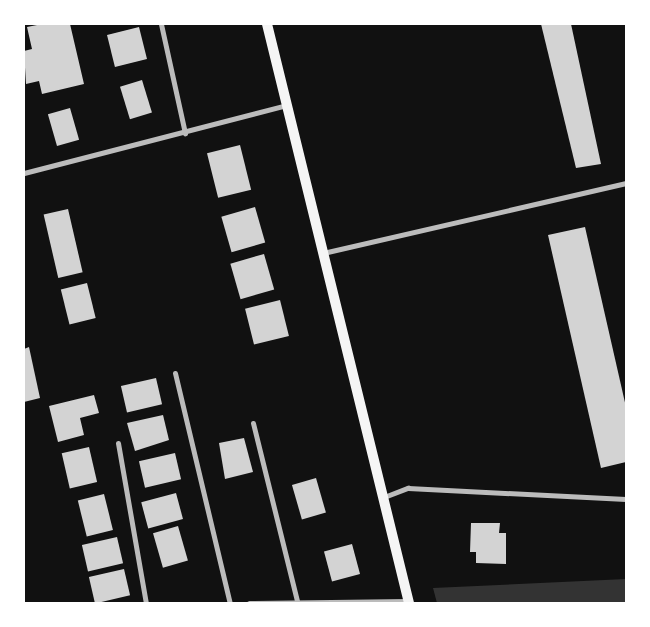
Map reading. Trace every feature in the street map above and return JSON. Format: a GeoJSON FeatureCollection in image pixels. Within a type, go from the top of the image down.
{"type":"FeatureCollection","features":[{"type":"Feature","properties":{"kind":"main road"},"geometry":{"type":"LineString","coordinates":[[267,24],[409,602]]}},
{"type":"Feature","properties":{"kind":"street"},"geometry":{"type":"LineString","coordinates":[[161,24],[185,133]]}},
{"type":"Feature","properties":{"kind":"street"},"geometry":{"type":"LineString","coordinates":[[24,173],[185,133],[287,105]]}},
{"type":"Feature","properties":{"kind":"street"},"geometry":{"type":"LineString","coordinates":[[323,253],[626,183]]}},
{"type":"Feature","properties":{"kind":"street"},"geometry":{"type":"LineString","coordinates":[[175,373],[230,603]]}},
{"type":"Feature","properties":{"kind":"street"},"geometry":{"type":"LineString","coordinates":[[253,423],[297,601]]}},
{"type":"Feature","properties":{"kind":"street"},"geometry":{"type":"LineString","coordinates":[[118,443],[146,603]]}},
{"type":"Feature","properties":{"kind":"street"},"geometry":{"type":"LineString","coordinates":[[384,497],[408,488],[626,500]]}},
{"type":"Feature","properties":{"kind":"street"},"geometry":{"type":"LineString","coordinates":[[249,603],[297,601],[409,602]]}},
{"type":"Feature","properties":{"kind":"shaded area"},"geometry":{"type":"Polygon","coordinates":[[[626,579],[626,603],[437,603],[433,588],[626,579]]]}},
{"type":"Feature","properties":{"kind":"building"},"geometry":{"type":"Polygon","coordinates":[[[42,24],[70,24],[84,84],[42,94],[39,81],[26,84],[24,51],[32,49],[27,27],[42,24]]]}},
{"type":"Feature","properties":{"kind":"building"},"geometry":{"type":"Polygon","coordinates":[[[541,24],[571,24],[601,164],[576,168],[541,24]]]}},
{"type":"Feature","properties":{"kind":"building"},"geometry":{"type":"Polygon","coordinates":[[[139,27],[147,59],[115,67],[107,35],[139,27]]]}},
{"type":"Feature","properties":{"kind":"building"},"geometry":{"type":"Polygon","coordinates":[[[142,80],[152,113],[130,119],[120,87],[142,80]]]}},
{"type":"Feature","properties":{"kind":"building"},"geometry":{"type":"Polygon","coordinates":[[[70,108],[79,140],[57,146],[48,114],[70,108]]]}},
{"type":"Feature","properties":{"kind":"building"},"geometry":{"type":"Polygon","coordinates":[[[240,145],[251,190],[218,198],[207,153],[240,145]]]}},
{"type":"Feature","properties":{"kind":"building"},"geometry":{"type":"Polygon","coordinates":[[[255,207],[265,243],[232,252],[221,217],[255,207]]]}},
{"type":"Feature","properties":{"kind":"building"},"geometry":{"type":"Polygon","coordinates":[[[68,209],[83,272],[58,278],[44,215],[68,209]]]}},
{"type":"Feature","properties":{"kind":"building"},"geometry":{"type":"Polygon","coordinates":[[[585,227],[626,407],[626,462],[601,468],[548,235],[585,227]]]}},
{"type":"Feature","properties":{"kind":"building"},"geometry":{"type":"Polygon","coordinates":[[[264,254],[274,290],[241,299],[230,264],[264,254]]]}},
{"type":"Feature","properties":{"kind":"building"},"geometry":{"type":"Polygon","coordinates":[[[87,283],[96,318],[70,324],[61,290],[87,283]]]}},
{"type":"Feature","properties":{"kind":"building"},"geometry":{"type":"Polygon","coordinates":[[[280,300],[289,336],[254,345],[245,309],[280,300]]]}},
{"type":"Feature","properties":{"kind":"building"},"geometry":{"type":"Polygon","coordinates":[[[29,347],[40,398],[24,402],[24,349],[29,347]]]}},
{"type":"Feature","properties":{"kind":"building"},"geometry":{"type":"Polygon","coordinates":[[[156,378],[162,404],[127,412],[121,386],[156,378]]]}},
{"type":"Feature","properties":{"kind":"building"},"geometry":{"type":"Polygon","coordinates":[[[94,395],[99,413],[80,418],[84,435],[58,442],[49,406],[94,395]]]}},
{"type":"Feature","properties":{"kind":"building"},"geometry":{"type":"Polygon","coordinates":[[[163,415],[169,440],[135,451],[127,423],[163,415]]]}},
{"type":"Feature","properties":{"kind":"building"},"geometry":{"type":"Polygon","coordinates":[[[244,438],[253,472],[225,479],[219,443],[244,438]]]}},
{"type":"Feature","properties":{"kind":"building"},"geometry":{"type":"Polygon","coordinates":[[[89,447],[97,482],[70,488],[62,453],[89,447]]]}},
{"type":"Feature","properties":{"kind":"building"},"geometry":{"type":"Polygon","coordinates":[[[175,453],[181,479],[145,488],[139,461],[175,453]]]}},
{"type":"Feature","properties":{"kind":"building"},"geometry":{"type":"Polygon","coordinates":[[[316,478],[326,513],[302,519],[292,485],[316,478]]]}},
{"type":"Feature","properties":{"kind":"building"},"geometry":{"type":"Polygon","coordinates":[[[176,493],[183,519],[148,528],[141,502],[176,493]]]}},
{"type":"Feature","properties":{"kind":"building"},"geometry":{"type":"Polygon","coordinates":[[[104,494],[113,530],[87,536],[78,501],[104,494]]]}},
{"type":"Feature","properties":{"kind":"building"},"geometry":{"type":"Polygon","coordinates":[[[471,523],[500,523],[499,533],[506,533],[506,564],[476,563],[476,552],[470,552],[471,523]]]}},
{"type":"Feature","properties":{"kind":"building"},"geometry":{"type":"Polygon","coordinates":[[[178,526],[188,561],[163,568],[153,533],[178,526]]]}},
{"type":"Feature","properties":{"kind":"building"},"geometry":{"type":"Polygon","coordinates":[[[117,537],[123,563],[88,571],[82,545],[117,537]]]}},
{"type":"Feature","properties":{"kind":"building"},"geometry":{"type":"Polygon","coordinates":[[[352,544],[360,574],[332,581],[324,552],[352,544]]]}},
{"type":"Feature","properties":{"kind":"building"},"geometry":{"type":"Polygon","coordinates":[[[124,569],[130,595],[95,603],[89,577],[124,569]]]}}]}
